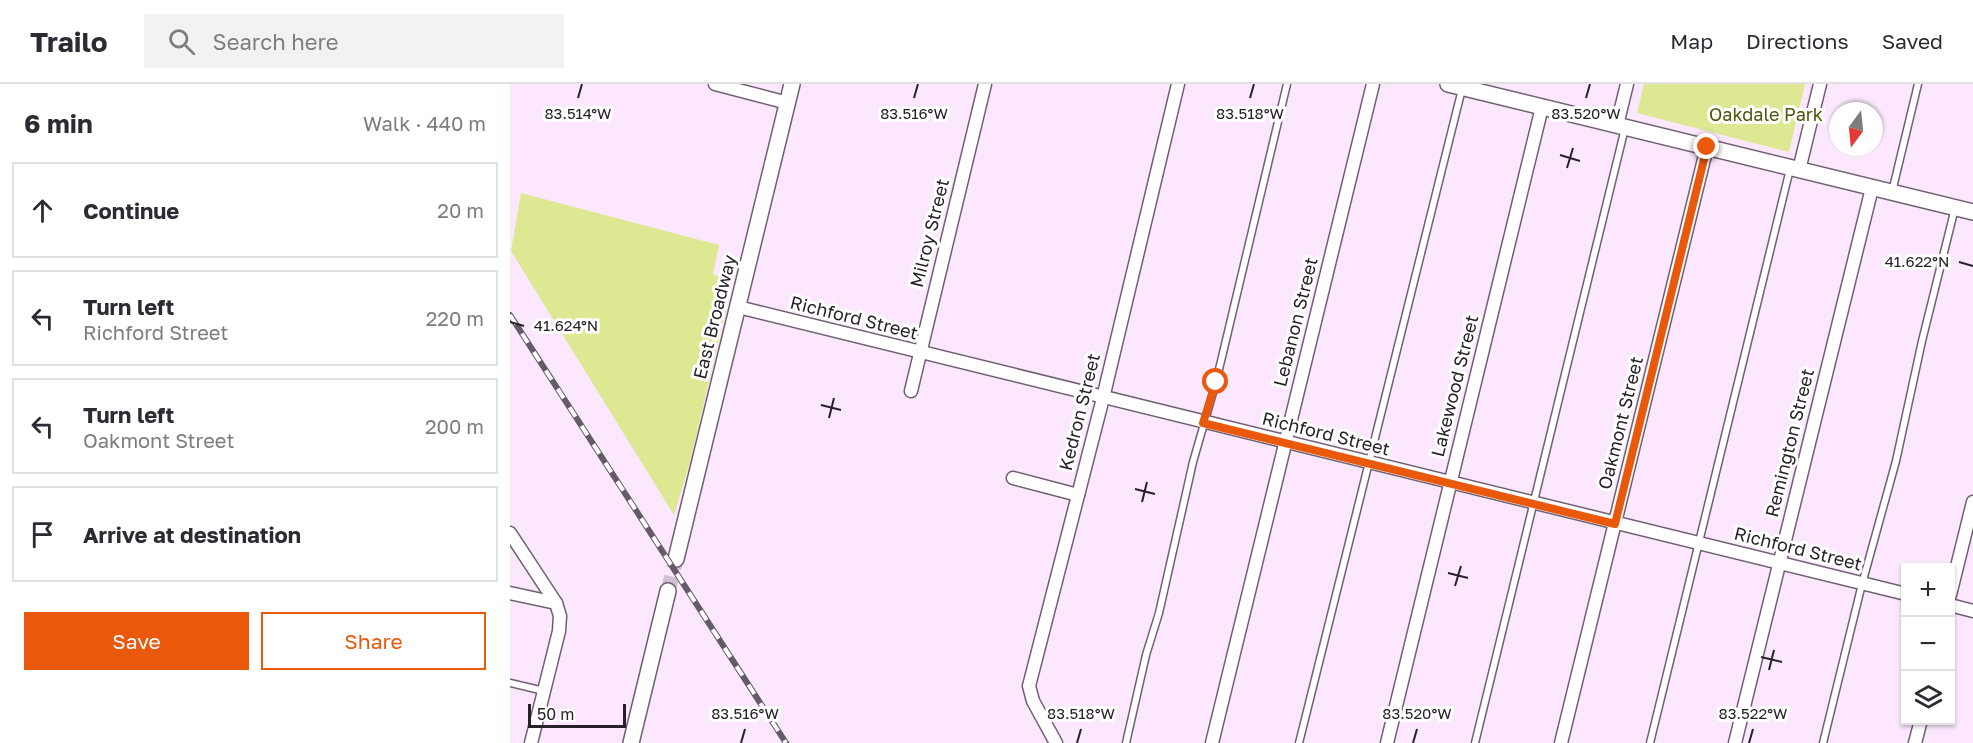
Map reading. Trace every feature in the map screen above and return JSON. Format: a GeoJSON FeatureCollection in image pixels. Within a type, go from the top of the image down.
{"type":"FeatureCollection","features":[{"type":"Feature","properties":{"kind":"street"},"geometry":{"type":"LineString","coordinates":[[715,84],[788,103]]}},
{"type":"Feature","properties":{"kind":"street","name":"East Broadway"},"geometry":{"type":"LineString","coordinates":[[676,559],[792,84]]}},
{"type":"Feature","properties":{"kind":"street","name":"Milroy Street"},"geometry":{"type":"LineString","coordinates":[[911,391],[985,84]]}},
{"type":"Feature","properties":{"kind":"street","name":"Kedron Street"},"geometry":{"type":"LineString","coordinates":[[1056,743],[1036,707],[1029,686],[1178,84]]}},
{"type":"Feature","properties":{"kind":"street","name":"Lebanon Street"},"geometry":{"type":"LineString","coordinates":[[1212,743],[1373,84]]}},
{"type":"Feature","properties":{"kind":"street"},"geometry":{"type":"LineString","coordinates":[[1621,126],[1627,84]]}},
{"type":"Feature","properties":{"kind":"street"},"geometry":{"type":"LineString","coordinates":[[1795,169],[1820,84]]}},
{"type":"Feature","properties":{"kind":"street"},"geometry":{"type":"LineString","coordinates":[[1455,86],[1973,212]]}},
{"type":"Feature","properties":{"kind":"street","name":"Lakewood Street"},"geometry":{"type":"LineString","coordinates":[[1387,743],[1542,107]]}},
{"type":"Feature","properties":{"kind":"street","name":"Oakmont Street"},"geometry":{"type":"LineString","coordinates":[[1561,743],[1707,147]]}},
{"type":"Feature","properties":{"kind":"street","name":"Remington Street"},"geometry":{"type":"LineString","coordinates":[[1735,743],[1872,188]]}},
{"type":"Feature","properties":{"kind":"street","name":"Richford Street"},"geometry":{"type":"LineString","coordinates":[[738,308],[1901,593]]}},
{"type":"Feature","properties":{"kind":"street"},"geometry":{"type":"LineString","coordinates":[[1013,478],[1078,495]]}},
{"type":"Feature","properties":{"kind":"street"},"geometry":{"type":"LineString","coordinates":[[1955,575],[1973,502]]}},
{"type":"Feature","properties":{"kind":"street"},"geometry":{"type":"LineString","coordinates":[[510,533],[556,603],[560,616],[559,631],[531,743]]}},
{"type":"Feature","properties":{"kind":"street"},"geometry":{"type":"LineString","coordinates":[[631,743],[668,591]]}},
{"type":"Feature","properties":{"kind":"street"},"geometry":{"type":"LineString","coordinates":[[510,592],[556,603]]}},
{"type":"Feature","properties":{"kind":"street"},"geometry":{"type":"LineString","coordinates":[[1955,606],[1973,611]]}},
{"type":"Feature","properties":{"kind":"street"},"geometry":{"type":"LineString","coordinates":[[1915,743],[1920,725]]}},
{"type":"Feature","properties":{"kind":"lane"},"geometry":{"type":"LineString","coordinates":[[1126,743],[1287,84]]}},
{"type":"Feature","properties":{"kind":"lane"},"geometry":{"type":"LineString","coordinates":[[1892,192],[1918,84]]}},
{"type":"Feature","properties":{"kind":"lane"},"geometry":{"type":"LineString","coordinates":[[1299,743],[1368,463],[1455,86]]}},
{"type":"Feature","properties":{"kind":"lane"},"geometry":{"type":"LineString","coordinates":[[1474,743],[1533,504],[1621,126]]}},
{"type":"Feature","properties":{"kind":"lane"},"geometry":{"type":"LineString","coordinates":[[1650,743],[1698,544],[1795,169]]}},
{"type":"Feature","properties":{"kind":"lane"},"geometry":{"type":"LineString","coordinates":[[1823,743],[1862,584],[1896,461],[1922,341],[1955,208]]}},
{"type":"Feature","properties":{"kind":"lane"},"geometry":{"type":"LineString","coordinates":[[510,683],[544,691]]}},
{"type":"Feature","properties":{"kind":"green space","name":"Oakdale Park"},"geometry":{"type":"Polygon","coordinates":[[[1644,84],[1805,84],[1789,152],[1637,113],[1644,84]]]}},
{"type":"Feature","properties":{"kind":"green space"},"geometry":{"type":"Polygon","coordinates":[[[521,193],[719,245],[713,275],[733,279],[690,462],[674,515],[511,251],[521,193]]]}},
{"type":"Feature","properties":{"kind":"tunnel"},"geometry":{"type":"LineString","coordinates":[[668,591],[676,559]]}},
{"type":"Feature","properties":{"kind":"railway"},"geometry":{"type":"LineString","coordinates":[[510,315],[786,743]]}},
{"type":"Feature","properties":{"kind":"route"},"geometry":{"type":"LineString","coordinates":[[1216,382],[1203,423],[1615,524],[1707,147]]}}]}
